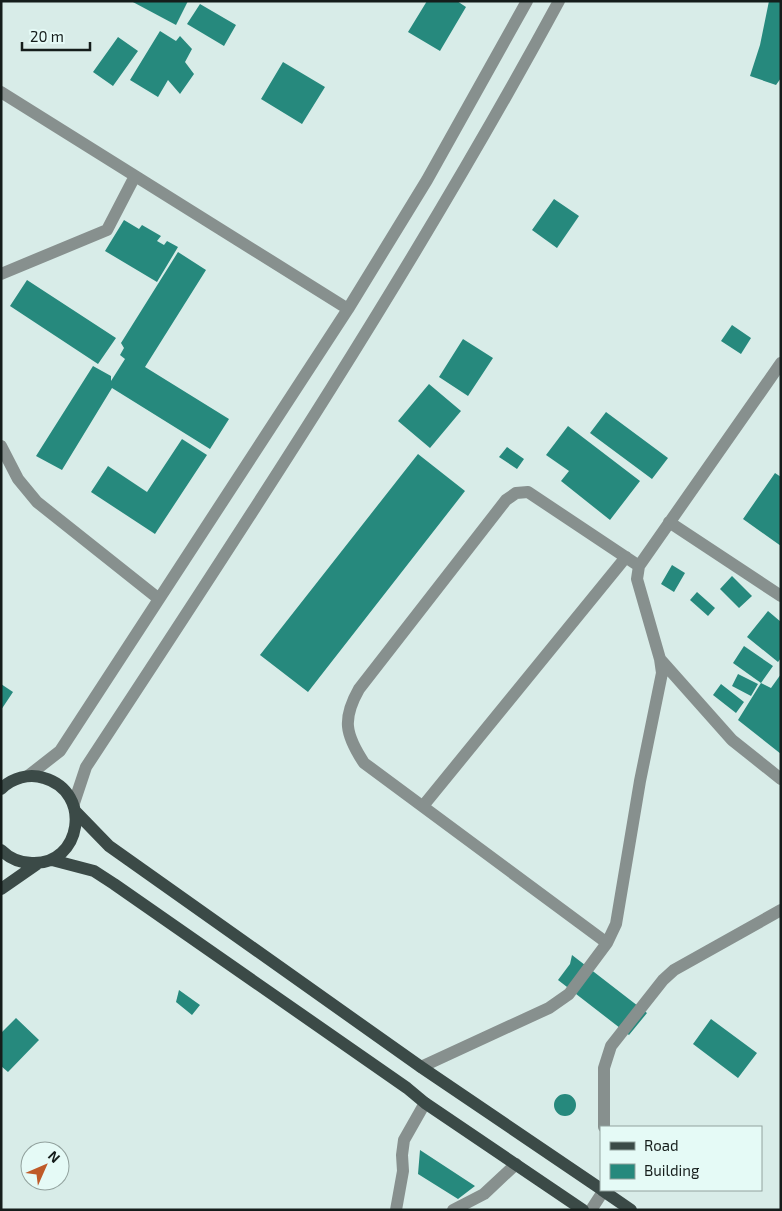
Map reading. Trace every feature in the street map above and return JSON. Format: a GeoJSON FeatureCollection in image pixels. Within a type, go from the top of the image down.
{"type":"FeatureCollection","features":[{"type":"Feature","properties":{"kind":"main road"},"geometry":{"type":"LineString","coordinates":[[1,789],[8,779],[28,776],[50,780],[60,786],[75,808],[109,846],[421,1067],[600,1188]]}},
{"type":"Feature","properties":{"kind":"main road"},"geometry":{"type":"LineString","coordinates":[[1,889],[37,864],[52,860],[67,848],[74,835],[75,808]]}},
{"type":"Feature","properties":{"kind":"main road"},"geometry":{"type":"LineString","coordinates":[[1,850],[14,860],[37,864]]}},
{"type":"Feature","properties":{"kind":"main road"},"geometry":{"type":"LineString","coordinates":[[52,860],[94,871],[399,1082],[425,1103],[584,1210]]}},
{"type":"Feature","properties":{"kind":"main road"},"geometry":{"type":"LineString","coordinates":[[604,1191],[631,1210]]}},
{"type":"Feature","properties":{"kind":"street"},"geometry":{"type":"LineString","coordinates":[[28,776],[60,751],[348,309],[427,180],[527,1]]}},
{"type":"Feature","properties":{"kind":"street"},"geometry":{"type":"LineString","coordinates":[[75,808],[86,767],[337,380],[454,188],[560,1]]}},
{"type":"Feature","properties":{"kind":"street"},"geometry":{"type":"LineString","coordinates":[[1,92],[348,309]]}},
{"type":"Feature","properties":{"kind":"street"},"geometry":{"type":"LineString","coordinates":[[1,274],[107,230],[135,176]]}},
{"type":"Feature","properties":{"kind":"street"},"geometry":{"type":"LineString","coordinates":[[421,1067],[548,1008],[570,994],[607,943],[616,924],[640,781],[662,673],[660,659],[637,579],[639,566],[781,363]]}},
{"type":"Feature","properties":{"kind":"street"},"geometry":{"type":"LineString","coordinates":[[1,446],[18,479],[37,502],[159,599]]}},
{"type":"Feature","properties":{"kind":"street"},"geometry":{"type":"LineString","coordinates":[[607,943],[364,763],[352,746],[347,728],[349,707],[359,689],[506,500],[516,493],[528,492],[639,566]]}},
{"type":"Feature","properties":{"kind":"street"},"geometry":{"type":"LineString","coordinates":[[669,522],[781,596]]}},
{"type":"Feature","properties":{"kind":"street"},"geometry":{"type":"LineString","coordinates":[[423,806],[626,557]]}},
{"type":"Feature","properties":{"kind":"street"},"geometry":{"type":"LineString","coordinates":[[660,659],[732,740],[781,779]]}},
{"type":"Feature","properties":{"kind":"street"},"geometry":{"type":"LineString","coordinates":[[604,1126],[604,1068],[611,1046],[663,980],[674,970],[781,910]]}},
{"type":"Feature","properties":{"kind":"street"},"geometry":{"type":"LineString","coordinates":[[396,1210],[403,1172],[402,1155],[404,1140],[425,1103]]}},
{"type":"Feature","properties":{"kind":"street"},"geometry":{"type":"LineString","coordinates":[[453,1210],[484,1194],[516,1164]]}},
{"type":"Feature","properties":{"kind":"street"},"geometry":{"type":"LineString","coordinates":[[591,1210],[602,1191]]}},
{"type":"Feature","properties":{"kind":"building"},"geometry":{"type":"Polygon","coordinates":[[[131,1],[188,1],[176,25],[131,1]]]}},
{"type":"Feature","properties":{"kind":"building"},"geometry":{"type":"Polygon","coordinates":[[[427,1],[457,1],[466,7],[440,51],[408,32],[427,1]]]}},
{"type":"Feature","properties":{"kind":"building"},"geometry":{"type":"Polygon","coordinates":[[[769,1],[781,1],[781,78],[776,85],[750,76],[760,45],[769,1]]]}},
{"type":"Feature","properties":{"kind":"building"},"geometry":{"type":"Polygon","coordinates":[[[200,4],[236,25],[224,46],[187,24],[200,4]]]}},
{"type":"Feature","properties":{"kind":"building"},"geometry":{"type":"Polygon","coordinates":[[[160,31],[176,41],[180,36],[192,49],[185,62],[194,74],[180,94],[168,80],[158,97],[130,80],[160,31]]]}},
{"type":"Feature","properties":{"kind":"building"},"geometry":{"type":"Polygon","coordinates":[[[118,37],[138,51],[113,86],[93,72],[118,37]]]}},
{"type":"Feature","properties":{"kind":"building"},"geometry":{"type":"Polygon","coordinates":[[[283,62],[325,87],[302,124],[261,99],[283,62]]]}},
{"type":"Feature","properties":{"kind":"building"},"geometry":{"type":"Polygon","coordinates":[[[554,199],[579,216],[557,248],[532,230],[554,199]]]}},
{"type":"Feature","properties":{"kind":"building"},"geometry":{"type":"Polygon","coordinates":[[[124,220],[139,229],[142,225],[161,236],[157,241],[164,245],[167,241],[178,247],[157,282],[105,251],[124,220]]]}},
{"type":"Feature","properties":{"kind":"building"},"geometry":{"type":"Polygon","coordinates":[[[178,252],[206,270],[145,367],[229,419],[210,449],[112,388],[62,470],[36,456],[93,366],[111,376],[111,381],[125,359],[120,355],[124,348],[121,343],[178,252]]]}},
{"type":"Feature","properties":{"kind":"building"},"geometry":{"type":"Polygon","coordinates":[[[27,280],[116,338],[98,364],[10,306],[27,280]]]}},
{"type":"Feature","properties":{"kind":"building"},"geometry":{"type":"Polygon","coordinates":[[[732,325],[751,338],[741,354],[721,341],[732,325]]]}},
{"type":"Feature","properties":{"kind":"building"},"geometry":{"type":"Polygon","coordinates":[[[463,339],[493,358],[468,396],[439,377],[463,339]]]}},
{"type":"Feature","properties":{"kind":"building"},"geometry":{"type":"Polygon","coordinates":[[[429,384],[461,411],[430,448],[398,421],[429,384]]]}},
{"type":"Feature","properties":{"kind":"building"},"geometry":{"type":"Polygon","coordinates":[[[606,412],[668,458],[652,479],[590,433],[606,412]]]}},
{"type":"Feature","properties":{"kind":"building"},"geometry":{"type":"Polygon","coordinates":[[[568,426],[640,481],[610,520],[561,481],[569,471],[546,455],[568,426]]]}},
{"type":"Feature","properties":{"kind":"building"},"geometry":{"type":"Polygon","coordinates":[[[182,439],[207,455],[155,534],[91,492],[108,466],[147,492],[182,439]]]}},
{"type":"Feature","properties":{"kind":"building"},"geometry":{"type":"Polygon","coordinates":[[[507,447],[524,459],[517,469],[499,457],[507,447]]]}},
{"type":"Feature","properties":{"kind":"building"},"geometry":{"type":"Polygon","coordinates":[[[418,454],[465,491],[308,692],[260,655],[418,454]]]}},
{"type":"Feature","properties":{"kind":"building"},"geometry":{"type":"Polygon","coordinates":[[[775,473],[781,477],[781,546],[743,519],[775,473]]]}},
{"type":"Feature","properties":{"kind":"building"},"geometry":{"type":"Polygon","coordinates":[[[672,565],[685,573],[674,592],[661,584],[672,565]]]}},
{"type":"Feature","properties":{"kind":"building"},"geometry":{"type":"Polygon","coordinates":[[[732,576],[752,596],[739,608],[720,589],[732,576]]]}},
{"type":"Feature","properties":{"kind":"building"},"geometry":{"type":"Polygon","coordinates":[[[697,592],[715,608],[708,616],[690,600],[697,592]]]}},
{"type":"Feature","properties":{"kind":"building"},"geometry":{"type":"Polygon","coordinates":[[[768,611],[781,622],[781,658],[778,662],[747,637],[768,611]]]}},
{"type":"Feature","properties":{"kind":"building"},"geometry":{"type":"Polygon","coordinates":[[[744,646],[773,666],[761,683],[733,663],[744,646]]]}},
{"type":"Feature","properties":{"kind":"building"},"geometry":{"type":"Polygon","coordinates":[[[738,674],[758,684],[751,696],[732,686],[738,674]]]}},
{"type":"Feature","properties":{"kind":"building"},"geometry":{"type":"Polygon","coordinates":[[[781,674],[781,754],[738,720],[761,683],[771,688],[781,674]]]}},
{"type":"Feature","properties":{"kind":"building"},"geometry":{"type":"Polygon","coordinates":[[[1,684],[13,692],[1,710],[1,684]]]}},
{"type":"Feature","properties":{"kind":"building"},"geometry":{"type":"Polygon","coordinates":[[[721,684],[744,702],[736,713],[713,695],[721,684]]]}},
{"type":"Feature","properties":{"kind":"building"},"geometry":{"type":"Polygon","coordinates":[[[572,955],[647,1013],[629,1035],[558,980],[570,964],[572,955]]]}},
{"type":"Feature","properties":{"kind":"building"},"geometry":{"type":"Polygon","coordinates":[[[179,990],[200,1005],[192,1015],[176,1002],[179,990]]]}},
{"type":"Feature","properties":{"kind":"building"},"geometry":{"type":"Polygon","coordinates":[[[16,1018],[39,1040],[8,1072],[1,1066],[1,1033],[16,1018]]]}},
{"type":"Feature","properties":{"kind":"building"},"geometry":{"type":"Polygon","coordinates":[[[711,1019],[757,1053],[738,1078],[693,1044],[711,1019]]]}},
{"type":"Feature","properties":{"kind":"building"},"geometry":{"type":"Polygon","coordinates":[[[565,1094],[573,1097],[576,1105],[573,1113],[565,1116],[557,1113],[554,1105],[557,1097],[565,1094]]]}},
{"type":"Feature","properties":{"kind":"building"},"geometry":{"type":"Polygon","coordinates":[[[420,1150],[475,1186],[458,1199],[418,1174],[420,1150]]]}}]}
